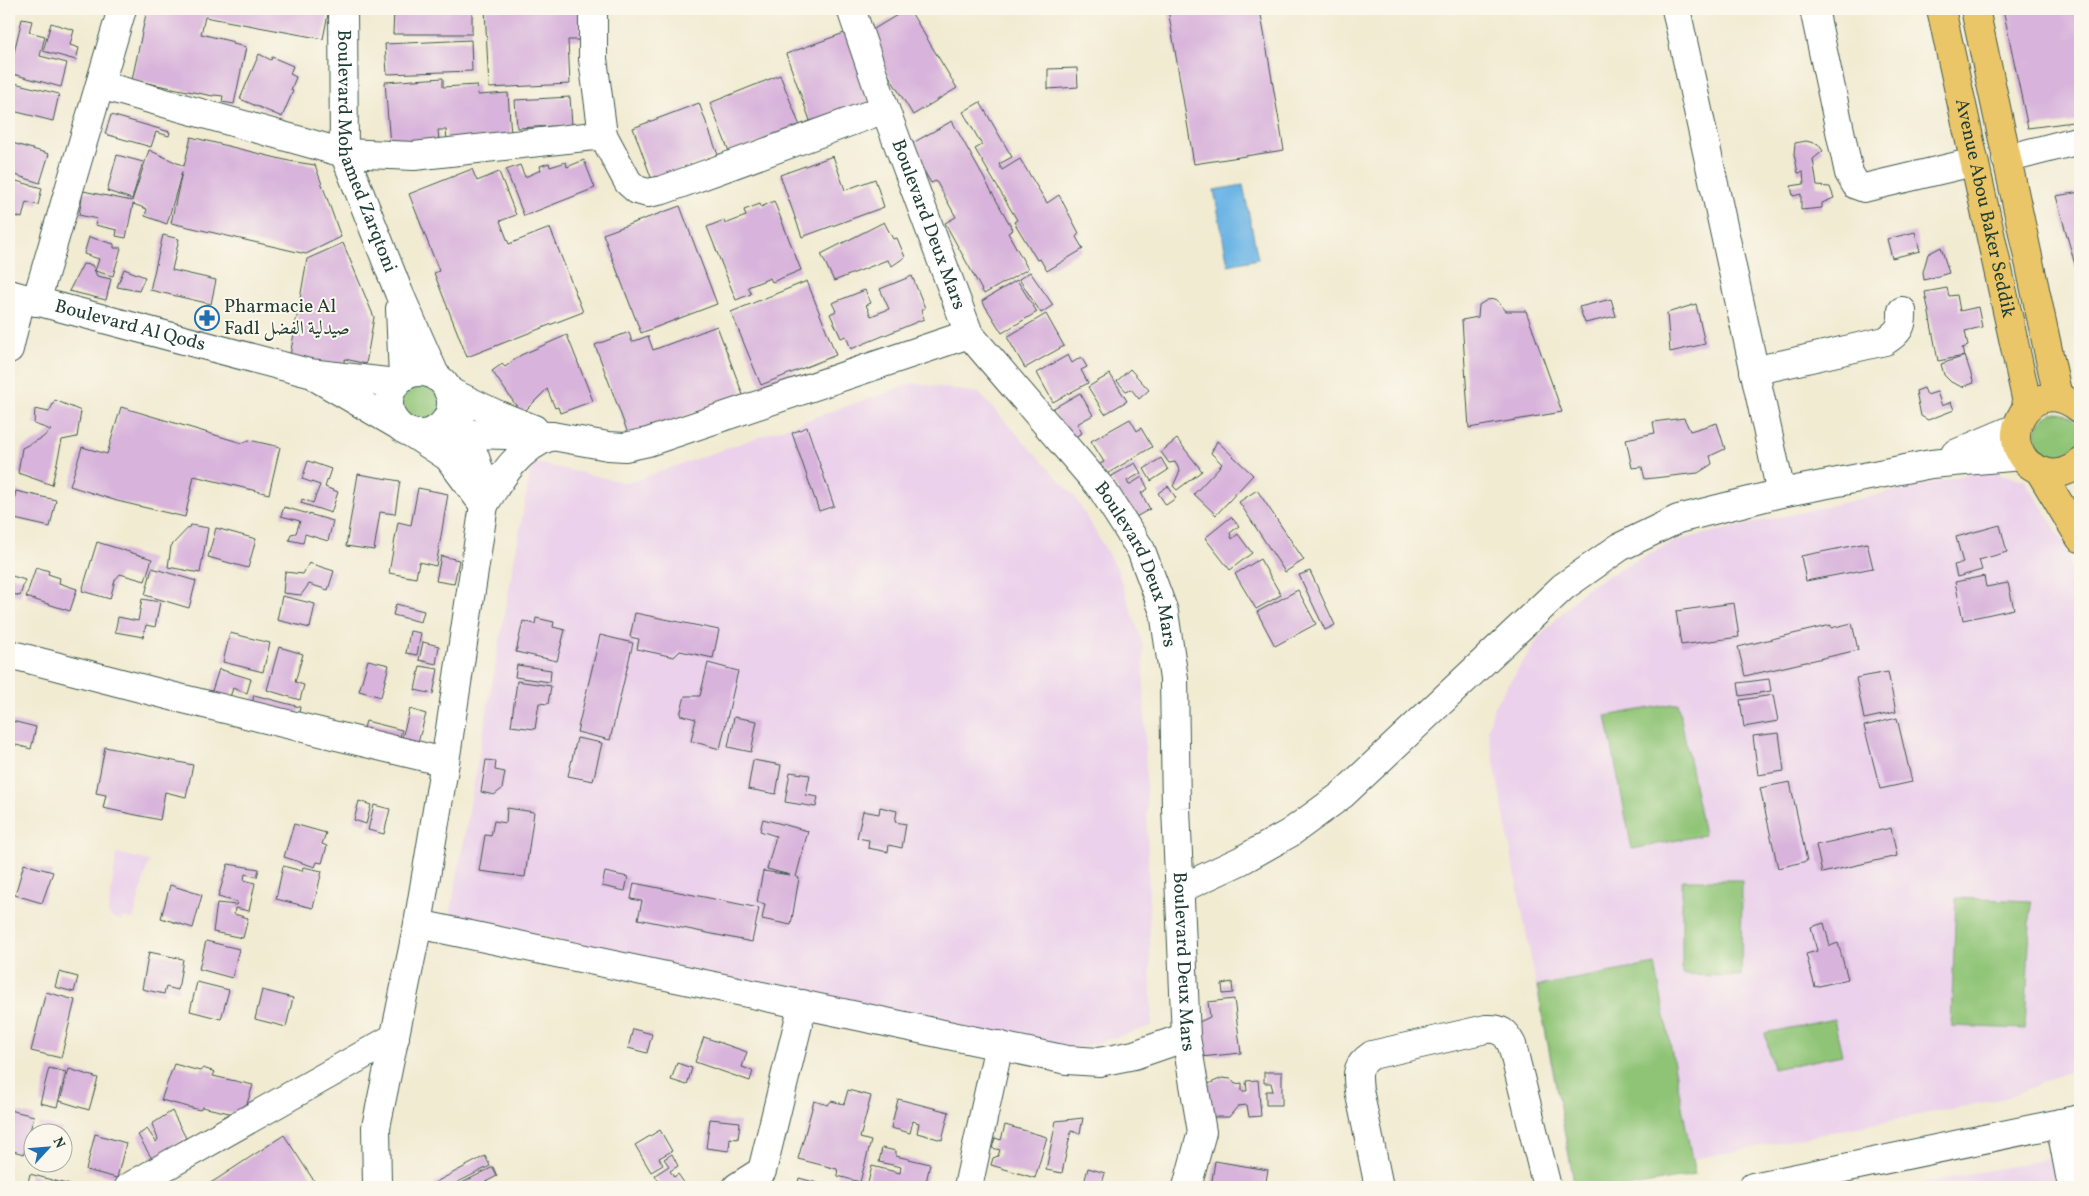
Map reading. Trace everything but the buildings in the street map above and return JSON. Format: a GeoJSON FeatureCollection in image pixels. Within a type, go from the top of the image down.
{"type":"FeatureCollection","features":[{"type":"Feature","properties":{"kind":"main road","name":"Avenue Abou Baker Seddik"},"geometry":{"type":"LineString","coordinates":[[1941,9],[1974,162],[2022,418],[2018,448],[2030,463]]}},
{"type":"Feature","properties":{"kind":"main road","name":"Avenue Abou Baker Seddik"},"geometry":{"type":"LineString","coordinates":[[1975,9],[2006,159],[2069,403]]}},
{"type":"Feature","properties":{"kind":"main road"},"geometry":{"type":"LineString","coordinates":[[2022,418],[2047,398],[2069,403]]}},
{"type":"Feature","properties":{"kind":"main road"},"geometry":{"type":"LineString","coordinates":[[2030,463],[2049,473],[2070,470],[2080,471]]}},
{"type":"Feature","properties":{"kind":"main road"},"geometry":{"type":"LineString","coordinates":[[2030,463],[2080,538]]}},
{"type":"Feature","properties":{"kind":"street"},"geometry":{"type":"LineString","coordinates":[[9,349],[22,298],[100,85],[122,9]]}},
{"type":"Feature","properties":{"kind":"street","name":"Boulevard Mohamed Zarqtoni"},"geometry":{"type":"LineString","coordinates":[[343,9],[344,153],[399,293],[445,391],[482,479],[484,505]]}},
{"type":"Feature","properties":{"kind":"street"},"geometry":{"type":"LineString","coordinates":[[593,9],[593,59],[603,135],[628,182],[637,190],[648,193],[663,190],[885,109]]}},
{"type":"Feature","properties":{"kind":"street","name":"Boulevard Deux Mars"},"geometry":{"type":"LineString","coordinates":[[850,9],[885,109],[969,334],[1102,489],[1140,550],[1164,612],[1174,680],[1176,808],[1186,1038],[1202,1132],[1187,1187]]}},
{"type":"Feature","properties":{"kind":"street"},"geometry":{"type":"LineString","coordinates":[[1676,9],[1780,493]]}},
{"type":"Feature","properties":{"kind":"street"},"geometry":{"type":"LineString","coordinates":[[1814,9],[1849,173],[1856,185],[1864,188],[1974,162]]}},
{"type":"Feature","properties":{"kind":"street"},"geometry":{"type":"LineString","coordinates":[[100,85],[344,153],[414,156],[603,135]]}},
{"type":"Feature","properties":{"kind":"street"},"geometry":{"type":"LineString","coordinates":[[2006,159],[2080,140]]}},
{"type":"Feature","properties":{"kind":"street"},"geometry":{"type":"LineString","coordinates":[[399,293],[400,380],[389,399],[389,408],[412,430],[448,457],[484,505]]}},
{"type":"Feature","properties":{"kind":"street","name":"Boulevard Al Qods"},"geometry":{"type":"LineString","coordinates":[[22,298],[309,373]]}},
{"type":"Feature","properties":{"kind":"street"},"geometry":{"type":"LineString","coordinates":[[1754,371],[1885,340],[1896,334],[1903,324],[1902,312]]}},
{"type":"Feature","properties":{"kind":"street"},"geometry":{"type":"LineString","coordinates":[[309,373],[412,430],[464,434],[552,436],[608,446],[625,447],[648,442],[969,334]]}},
{"type":"Feature","properties":{"kind":"street"},"geometry":{"type":"LineString","coordinates":[[309,373],[400,380],[420,372],[445,391],[552,436]]}},
{"type":"Feature","properties":{"kind":"street"},"geometry":{"type":"LineString","coordinates":[[412,430],[442,425],[447,418],[445,391]]}},
{"type":"Feature","properties":{"kind":"street"},"geometry":{"type":"LineString","coordinates":[[1931,464],[2022,418]]}},
{"type":"Feature","properties":{"kind":"street"},"geometry":{"type":"LineString","coordinates":[[376,1186],[376,1127],[418,924],[446,762],[484,505],[502,475],[530,445],[552,436]]}},
{"type":"Feature","properties":{"kind":"street"},"geometry":{"type":"LineString","coordinates":[[1180,889],[1240,861],[1290,833],[1342,795],[1563,587],[1620,546],[1678,519],[1780,493],[1931,464],[2030,463]]}},
{"type":"Feature","properties":{"kind":"street"},"geometry":{"type":"LineString","coordinates":[[9,654],[446,762]]}},
{"type":"Feature","properties":{"kind":"street"},"geometry":{"type":"LineString","coordinates":[[418,924],[1068,1060],[1099,1062],[1134,1055],[1186,1038]]}},
{"type":"Feature","properties":{"kind":"street"},"geometry":{"type":"LineString","coordinates":[[737,1187],[761,1179],[803,1004]]}},
{"type":"Feature","properties":{"kind":"street"},"geometry":{"type":"LineString","coordinates":[[1379,1187],[1359,1090],[1358,1075],[1361,1063],[1372,1055],[1486,1029],[1498,1028],[1506,1033],[1512,1045],[1547,1187]]}},
{"type":"Feature","properties":{"kind":"street"},"geometry":{"type":"LineString","coordinates":[[129,1187],[395,1037]]}},
{"type":"Feature","properties":{"kind":"street"},"geometry":{"type":"LineString","coordinates":[[968,1187],[999,1045]]}},
{"type":"Feature","properties":{"kind":"street"},"geometry":{"type":"LineString","coordinates":[[1754,1187],[2075,1120],[2072,1187]]}},
{"type":"Feature","properties":{"kind":"shaded area"},"geometry":{"type":"Polygon","coordinates":[[[913,383],[979,393],[1075,497],[1117,569],[1143,645],[1152,1026],[1068,1052],[450,916],[532,462],[627,483],[913,383]]]}},
{"type":"Feature","properties":{"kind":"shaded area"},"geometry":{"type":"Polygon","coordinates":[[[1986,470],[2024,480],[2042,507],[2067,547],[2080,612],[2080,1060],[2067,1072],[2006,1098],[1573,1183],[1488,730],[1494,706],[1540,636],[1585,589],[1675,541],[1986,470]]]}},
{"type":"Feature","properties":{"kind":"shaded area"},"geometry":{"type":"Polygon","coordinates":[[[117,853],[149,861],[133,920],[123,917],[121,920],[112,918],[108,913],[117,853]]]}},
{"type":"Feature","properties":{"kind":"shaded area"},"geometry":{"type":"Polygon","coordinates":[[[2080,1153],[2080,1187],[1902,1187],[2032,1162],[2080,1153]]]}},
{"type":"Feature","properties":{"kind":"green space"},"geometry":{"type":"Polygon","coordinates":[[[416,380],[424,380],[436,386],[442,402],[436,418],[424,424],[416,424],[404,418],[398,406],[398,398],[404,386],[416,380]]]}},
{"type":"Feature","properties":{"kind":"green space"},"geometry":{"type":"Polygon","coordinates":[[[2062,413],[2074,419],[2079,426],[2079,444],[2074,451],[2067,456],[2054,457],[2046,454],[2039,447],[2036,431],[2039,423],[2046,416],[2062,413]]]}},
{"type":"Feature","properties":{"kind":"green space"},"geometry":{"type":"Polygon","coordinates":[[[1678,703],[1704,835],[1632,849],[1606,716],[1678,703]]]}},
{"type":"Feature","properties":{"kind":"green space"},"geometry":{"type":"Polygon","coordinates":[[[1682,880],[1742,880],[1741,976],[1682,975],[1682,880]]]}},
{"type":"Feature","properties":{"kind":"green space"},"geometry":{"type":"Polygon","coordinates":[[[1956,898],[2031,901],[2025,1029],[1951,1026],[1956,898]]]}},
{"type":"Feature","properties":{"kind":"green space"},"geometry":{"type":"Polygon","coordinates":[[[1655,964],[1695,1175],[1628,1187],[1575,1187],[1537,986],[1655,964]]]}},
{"type":"Feature","properties":{"kind":"green space"},"geometry":{"type":"Polygon","coordinates":[[[1834,1019],[1842,1055],[1773,1069],[1765,1033],[1834,1019]]]}},
{"type":"Feature","properties":{"kind":"water"},"geometry":{"type":"Polygon","coordinates":[[[1243,185],[1258,259],[1228,265],[1214,190],[1243,185]]]}},
{"type":"Feature","properties":{"kind":"place","name":"Pharmacie Al Fadl صيدلية الفضل"},"geometry":{"type":"Point","coordinates":[207,318]}}]}
